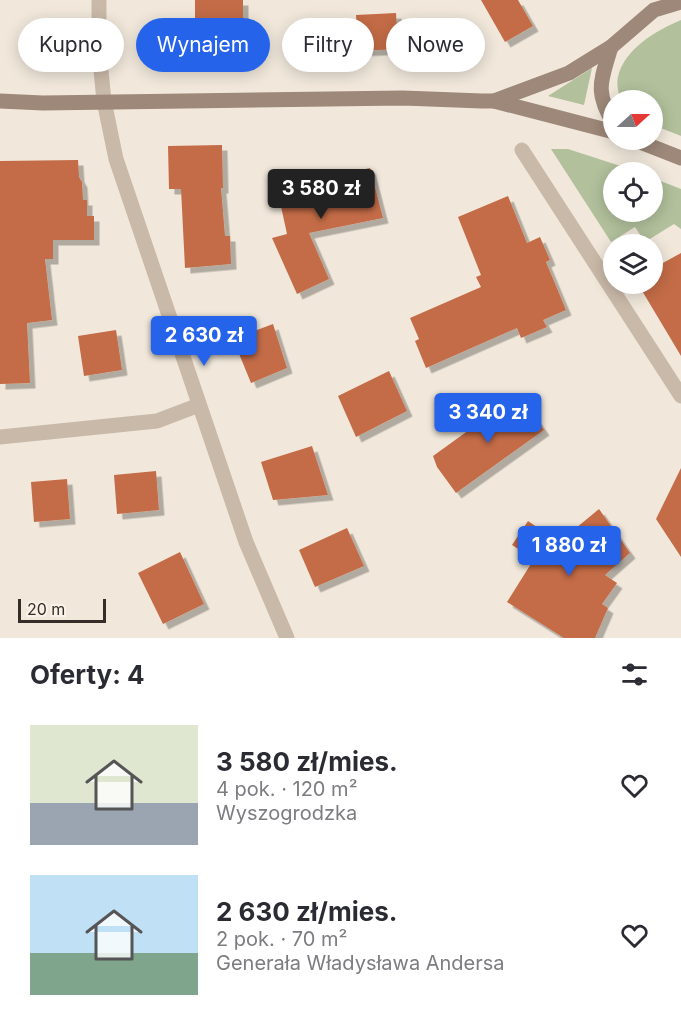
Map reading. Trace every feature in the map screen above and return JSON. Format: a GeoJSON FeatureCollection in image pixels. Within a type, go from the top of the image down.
{"type":"FeatureCollection","features":[{"type":"Feature","properties":{"kind":"main road"},"geometry":{"type":"LineString","coordinates":[[494,101],[569,72],[611,47],[656,5],[681,2]]}},
{"type":"Feature","properties":{"kind":"main road"},"geometry":{"type":"LineString","coordinates":[[603,104],[599,87],[611,47]]}},
{"type":"Feature","properties":{"kind":"main road"},"geometry":{"type":"LineString","coordinates":[[0,101],[403,98],[494,101],[603,129]]}},
{"type":"Feature","properties":{"kind":"main road"},"geometry":{"type":"LineString","coordinates":[[660,150],[681,158]]}},
{"type":"Feature","properties":{"kind":"street"},"geometry":{"type":"LineString","coordinates":[[99,0],[99,50],[104,101],[116,159],[246,542],[287,638]]}},
{"type":"Feature","properties":{"kind":"street"},"geometry":{"type":"LineString","coordinates":[[522,150],[681,396]]}},
{"type":"Feature","properties":{"kind":"street"},"geometry":{"type":"LineString","coordinates":[[0,436],[157,421],[199,405]]}},
{"type":"Feature","properties":{"kind":"green space"},"geometry":{"type":"Polygon","coordinates":[[[681,20],[681,136],[663,129],[663,90],[618,90],[618,77],[627,58],[634,49],[662,29],[681,20]]]}},
{"type":"Feature","properties":{"kind":"green space"},"geometry":{"type":"Polygon","coordinates":[[[592,68],[584,105],[548,96],[592,68]]]}},
{"type":"Feature","properties":{"kind":"green space"},"geometry":{"type":"Polygon","coordinates":[[[551,149],[568,149],[608,162],[603,162],[603,222],[663,222],[663,182],[681,189],[681,229],[674,224],[658,234],[640,234],[635,227],[624,234],[606,234],[551,149]]]}},
{"type":"Feature","properties":{"kind":"building"},"geometry":{"type":"Polygon","coordinates":[[[195,0],[243,0],[243,18],[195,18],[195,0]]]}},
{"type":"Feature","properties":{"kind":"building"},"geometry":{"type":"Polygon","coordinates":[[[481,0],[518,0],[533,26],[505,42],[481,0]]]}},
{"type":"Feature","properties":{"kind":"building"},"geometry":{"type":"Polygon","coordinates":[[[396,13],[396,18],[386,18],[386,50],[374,50],[374,18],[356,18],[356,15],[396,13]]]}},
{"type":"Feature","properties":{"kind":"building"},"geometry":{"type":"Polygon","coordinates":[[[222,145],[223,188],[221,188],[225,236],[230,236],[231,264],[185,268],[181,189],[169,189],[168,146],[222,145]]]}},
{"type":"Feature","properties":{"kind":"building"},"geometry":{"type":"Polygon","coordinates":[[[78,160],[83,200],[87,200],[87,216],[94,216],[94,240],[53,240],[53,259],[45,259],[52,320],[27,323],[30,383],[0,384],[0,161],[78,160]]]}},
{"type":"Feature","properties":{"kind":"building"},"geometry":{"type":"Polygon","coordinates":[[[370,168],[383,218],[309,233],[329,279],[297,294],[272,238],[287,234],[277,188],[370,168]]]}},
{"type":"Feature","properties":{"kind":"building"},"geometry":{"type":"Polygon","coordinates":[[[508,196],[527,243],[540,237],[550,260],[546,262],[566,310],[543,320],[547,327],[521,338],[517,328],[426,368],[415,341],[419,339],[410,318],[481,287],[476,277],[481,275],[458,217],[508,196]]]}},
{"type":"Feature","properties":{"kind":"building"},"geometry":{"type":"Polygon","coordinates":[[[681,253],[681,356],[644,294],[663,294],[663,263],[681,253]]]}},
{"type":"Feature","properties":{"kind":"building"},"geometry":{"type":"Polygon","coordinates":[[[273,324],[287,368],[251,383],[233,339],[273,324]]]}},
{"type":"Feature","properties":{"kind":"building"},"geometry":{"type":"Polygon","coordinates":[[[116,330],[122,370],[84,376],[78,336],[116,330]]]}},
{"type":"Feature","properties":{"kind":"building"},"geometry":{"type":"Polygon","coordinates":[[[389,371],[407,411],[356,437],[338,396],[389,371]]]}},
{"type":"Feature","properties":{"kind":"building"},"geometry":{"type":"Polygon","coordinates":[[[519,394],[544,430],[456,493],[437,467],[433,456],[519,394]]]}},
{"type":"Feature","properties":{"kind":"building"},"geometry":{"type":"Polygon","coordinates":[[[312,446],[328,495],[273,500],[261,462],[312,446]]]}},
{"type":"Feature","properties":{"kind":"building"},"geometry":{"type":"Polygon","coordinates":[[[681,468],[681,557],[656,519],[681,468]]]}},
{"type":"Feature","properties":{"kind":"building"},"geometry":{"type":"Polygon","coordinates":[[[156,471],[159,510],[117,514],[114,475],[156,471]]]}},
{"type":"Feature","properties":{"kind":"building"},"geometry":{"type":"Polygon","coordinates":[[[67,479],[70,519],[34,522],[31,482],[67,479]]]}},
{"type":"Feature","properties":{"kind":"building"},"geometry":{"type":"Polygon","coordinates":[[[599,509],[630,553],[605,575],[617,583],[602,604],[608,608],[595,638],[564,638],[507,602],[534,559],[512,545],[528,521],[559,542],[599,509]]]}},
{"type":"Feature","properties":{"kind":"building"},"geometry":{"type":"Polygon","coordinates":[[[347,528],[364,566],[315,587],[299,550],[347,528]]]}},
{"type":"Feature","properties":{"kind":"building"},"geometry":{"type":"Polygon","coordinates":[[[180,552],[204,604],[163,624],[138,573],[180,552]]]}}]}
